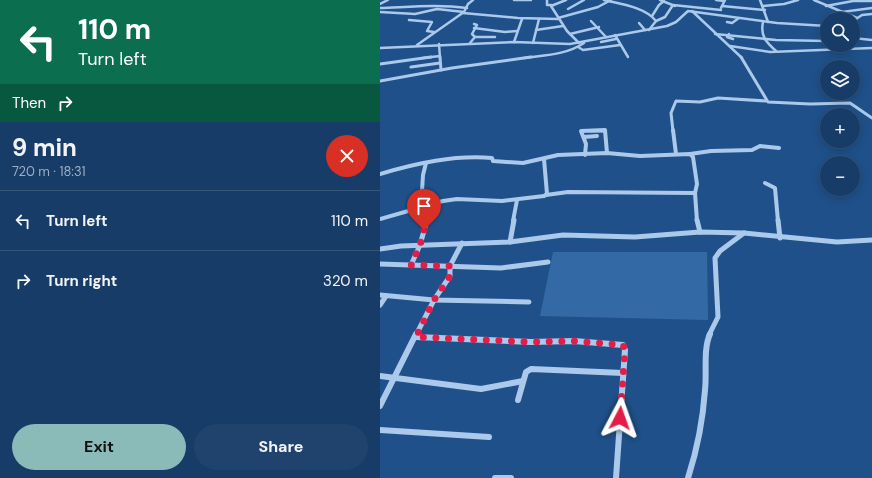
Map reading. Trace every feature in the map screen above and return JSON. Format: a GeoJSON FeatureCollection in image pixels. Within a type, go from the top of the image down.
{"type":"FeatureCollection","features":[{"type":"Feature","properties":{"kind":"street"},"geometry":{"type":"LineString","coordinates":[[380,2],[388,0]]}},
{"type":"Feature","properties":{"kind":"street"},"geometry":{"type":"LineString","coordinates":[[417,45],[464,12],[468,4],[473,0]]}},
{"type":"Feature","properties":{"kind":"street"},"geometry":{"type":"LineString","coordinates":[[514,0],[531,0]]}},
{"type":"Feature","properties":{"kind":"street"},"geometry":{"type":"LineString","coordinates":[[547,0],[547,5],[551,5],[563,26],[579,43]]}},
{"type":"Feature","properties":{"kind":"street"},"geometry":{"type":"LineString","coordinates":[[551,5],[566,0]]}},
{"type":"Feature","properties":{"kind":"street"},"geometry":{"type":"LineString","coordinates":[[568,8],[584,0]]}},
{"type":"Feature","properties":{"kind":"street"},"geometry":{"type":"LineString","coordinates":[[604,0],[611,1],[652,16],[656,21]]}},
{"type":"Feature","properties":{"kind":"street"},"geometry":{"type":"LineString","coordinates":[[652,16],[662,0],[690,11],[718,14],[762,22],[820,26]]}},
{"type":"Feature","properties":{"kind":"street"},"geometry":{"type":"LineString","coordinates":[[716,0],[725,1],[718,14]]}},
{"type":"Feature","properties":{"kind":"street"},"geometry":{"type":"LineString","coordinates":[[760,0],[765,10],[768,22]]}},
{"type":"Feature","properties":{"kind":"street"},"geometry":{"type":"LineString","coordinates":[[763,6],[784,4],[798,0]]}},
{"type":"Feature","properties":{"kind":"street"},"geometry":{"type":"LineString","coordinates":[[814,0],[842,12],[872,8]]}},
{"type":"Feature","properties":{"kind":"street"},"geometry":{"type":"LineString","coordinates":[[380,12],[415,14],[436,9],[539,20],[558,19],[611,1]]}},
{"type":"Feature","properties":{"kind":"street"},"geometry":{"type":"LineString","coordinates":[[826,6],[852,1],[872,1]]}},
{"type":"Feature","properties":{"kind":"street"},"geometry":{"type":"LineString","coordinates":[[380,8],[433,7],[444,5],[467,8]]}},
{"type":"Feature","properties":{"kind":"street"},"geometry":{"type":"LineString","coordinates":[[673,5],[721,10]]}},
{"type":"Feature","properties":{"kind":"street"},"geometry":{"type":"LineString","coordinates":[[649,30],[656,21],[665,17],[673,5]]}},
{"type":"Feature","properties":{"kind":"street"},"geometry":{"type":"LineString","coordinates":[[563,6],[576,13]]}},
{"type":"Feature","properties":{"kind":"street"},"geometry":{"type":"LineString","coordinates":[[722,6],[765,10]]}},
{"type":"Feature","properties":{"kind":"street"},"geometry":{"type":"LineString","coordinates":[[380,48],[439,44],[514,42],[566,45],[649,30],[676,22],[690,11]]}},
{"type":"Feature","properties":{"kind":"street"},"geometry":{"type":"LineString","coordinates":[[690,11],[740,55],[768,102],[810,104],[850,103],[872,118]]}},
{"type":"Feature","properties":{"kind":"street"},"geometry":{"type":"LineString","coordinates":[[860,16],[872,14]]}},
{"type":"Feature","properties":{"kind":"street"},"geometry":{"type":"LineString","coordinates":[[727,22],[732,23],[739,18]]}},
{"type":"Feature","properties":{"kind":"street"},"geometry":{"type":"LineString","coordinates":[[514,42],[522,19]]}},
{"type":"Feature","properties":{"kind":"street"},"geometry":{"type":"LineString","coordinates":[[409,20],[432,22],[427,31],[434,32]]}},
{"type":"Feature","properties":{"kind":"street"},"geometry":{"type":"LineString","coordinates":[[533,42],[539,20]]}},
{"type":"Feature","properties":{"kind":"street"},"geometry":{"type":"LineString","coordinates":[[591,20],[599,27],[606,37]]}},
{"type":"Feature","properties":{"kind":"street"},"geometry":{"type":"LineString","coordinates":[[762,22],[760,34],[776,51]]}},
{"type":"Feature","properties":{"kind":"street"},"geometry":{"type":"LineString","coordinates":[[639,23],[645,30]]}},
{"type":"Feature","properties":{"kind":"street"},"geometry":{"type":"LineString","coordinates":[[475,36],[472,35],[474,26],[504,32],[517,31]]}},
{"type":"Feature","properties":{"kind":"street"},"geometry":{"type":"LineString","coordinates":[[536,30],[563,26]]}},
{"type":"Feature","properties":{"kind":"street"},"geometry":{"type":"LineString","coordinates":[[570,34],[599,27]]}},
{"type":"Feature","properties":{"kind":"street"},"geometry":{"type":"LineString","coordinates":[[715,34],[729,34],[765,39],[820,41]]}},
{"type":"Feature","properties":{"kind":"street"},"geometry":{"type":"LineString","coordinates":[[729,34],[727,37],[734,38]]}},
{"type":"Feature","properties":{"kind":"street"},"geometry":{"type":"LineString","coordinates":[[615,35],[620,46],[628,57]]}},
{"type":"Feature","properties":{"kind":"street"},"geometry":{"type":"LineString","coordinates":[[475,36],[495,37]]}},
{"type":"Feature","properties":{"kind":"street"},"geometry":{"type":"LineString","coordinates":[[470,43],[475,36]]}},
{"type":"Feature","properties":{"kind":"street"},"geometry":{"type":"LineString","coordinates":[[601,42],[616,39]]}},
{"type":"Feature","properties":{"kind":"street"},"geometry":{"type":"LineString","coordinates":[[860,39],[872,40]]}},
{"type":"Feature","properties":{"kind":"street"},"geometry":{"type":"LineString","coordinates":[[380,81],[441,70],[552,54],[578,47],[587,41]]}},
{"type":"Feature","properties":{"kind":"street"},"geometry":{"type":"LineString","coordinates":[[439,44],[441,70]]}},
{"type":"Feature","properties":{"kind":"street"},"geometry":{"type":"LineString","coordinates":[[578,47],[583,50],[620,46]]}},
{"type":"Feature","properties":{"kind":"street"},"geometry":{"type":"LineString","coordinates":[[730,46],[763,51],[872,48]]}},
{"type":"Feature","properties":{"kind":"street"},"geometry":{"type":"LineString","coordinates":[[380,64],[440,56]]}},
{"type":"Feature","properties":{"kind":"street"},"geometry":{"type":"LineString","coordinates":[[411,67],[440,63]]}},
{"type":"Feature","properties":{"kind":"street"},"geometry":{"type":"LineString","coordinates":[[676,154],[671,113],[676,101],[700,102],[718,98],[766,101]]}},
{"type":"Feature","properties":{"kind":"street"},"geometry":{"type":"LineString","coordinates":[[585,155],[584,137],[581,131],[605,130],[607,153]]}},
{"type":"Feature","properties":{"kind":"street"},"geometry":{"type":"LineString","coordinates":[[584,137],[597,136]]}},
{"type":"Feature","properties":{"kind":"street"},"geometry":{"type":"LineString","coordinates":[[380,174],[409,165],[426,164],[471,156],[512,163],[544,159],[558,155],[607,153],[640,156],[752,150],[760,146],[779,148]]}},
{"type":"Feature","properties":{"kind":"street"},"geometry":{"type":"LineString","coordinates":[[690,154],[692,157],[695,178],[698,184],[695,193],[696,218],[700,232]]}},
{"type":"Feature","properties":{"kind":"street"},"geometry":{"type":"LineString","coordinates":[[544,159],[546,195]]}},
{"type":"Feature","properties":{"kind":"street"},"geometry":{"type":"LineString","coordinates":[[421,207],[423,175],[426,164]]}},
{"type":"Feature","properties":{"kind":"street"},"geometry":{"type":"LineString","coordinates":[[765,183],[775,188],[780,238]]}},
{"type":"Feature","properties":{"kind":"street"},"geometry":{"type":"LineString","coordinates":[[380,219],[431,204],[457,199],[517,200],[568,192],[579,194],[695,193]]}},
{"type":"Feature","properties":{"kind":"street"},"geometry":{"type":"LineString","coordinates":[[510,242],[517,200]]}},
{"type":"Feature","properties":{"kind":"street"},"geometry":{"type":"LineString","coordinates":[[411,265],[420,245],[431,204]]}},
{"type":"Feature","properties":{"kind":"street"},"geometry":{"type":"LineString","coordinates":[[380,249],[420,245],[510,242],[564,235],[635,237],[700,232],[744,233],[780,238],[837,242],[872,240]]}},
{"type":"Feature","properties":{"kind":"street"},"geometry":{"type":"LineString","coordinates":[[688,478],[692,466],[704,405],[708,369],[706,343],[718,317],[716,258],[719,251],[732,244],[744,233]]}},
{"type":"Feature","properties":{"kind":"street"},"geometry":{"type":"LineString","coordinates":[[380,406],[434,300],[450,276],[450,266],[462,243]]}},
{"type":"Feature","properties":{"kind":"street"},"geometry":{"type":"LineString","coordinates":[[380,264],[501,268],[548,262]]}},
{"type":"Feature","properties":{"kind":"street"},"geometry":{"type":"LineString","coordinates":[[380,306],[383,296],[434,300],[529,302]]}},
{"type":"Feature","properties":{"kind":"street"},"geometry":{"type":"LineString","coordinates":[[416,337],[531,342],[574,341],[623,345],[625,350],[616,478]]}},
{"type":"Feature","properties":{"kind":"street"},"geometry":{"type":"LineString","coordinates":[[518,400],[526,372],[531,369],[623,373]]}},
{"type":"Feature","properties":{"kind":"street"},"geometry":{"type":"LineString","coordinates":[[380,376],[481,389],[523,381]]}},
{"type":"Feature","properties":{"kind":"street"},"geometry":{"type":"LineString","coordinates":[[380,430],[489,437]]}},
{"type":"Feature","properties":{"kind":"street"},"geometry":{"type":"LineString","coordinates":[[495,478],[511,478]]}},
{"type":"Feature","properties":{"kind":"shaded area"},"geometry":{"type":"Polygon","coordinates":[[[553,252],[707,252],[708,320],[540,316],[553,252]]]}},
{"type":"Feature","properties":{"kind":"route"},"geometry":{"type":"LineString","coordinates":[[424,230],[420,245],[411,265],[450,266],[450,276],[434,300],[416,337],[531,342],[574,341],[623,345],[625,350],[620,418]]}}]}
